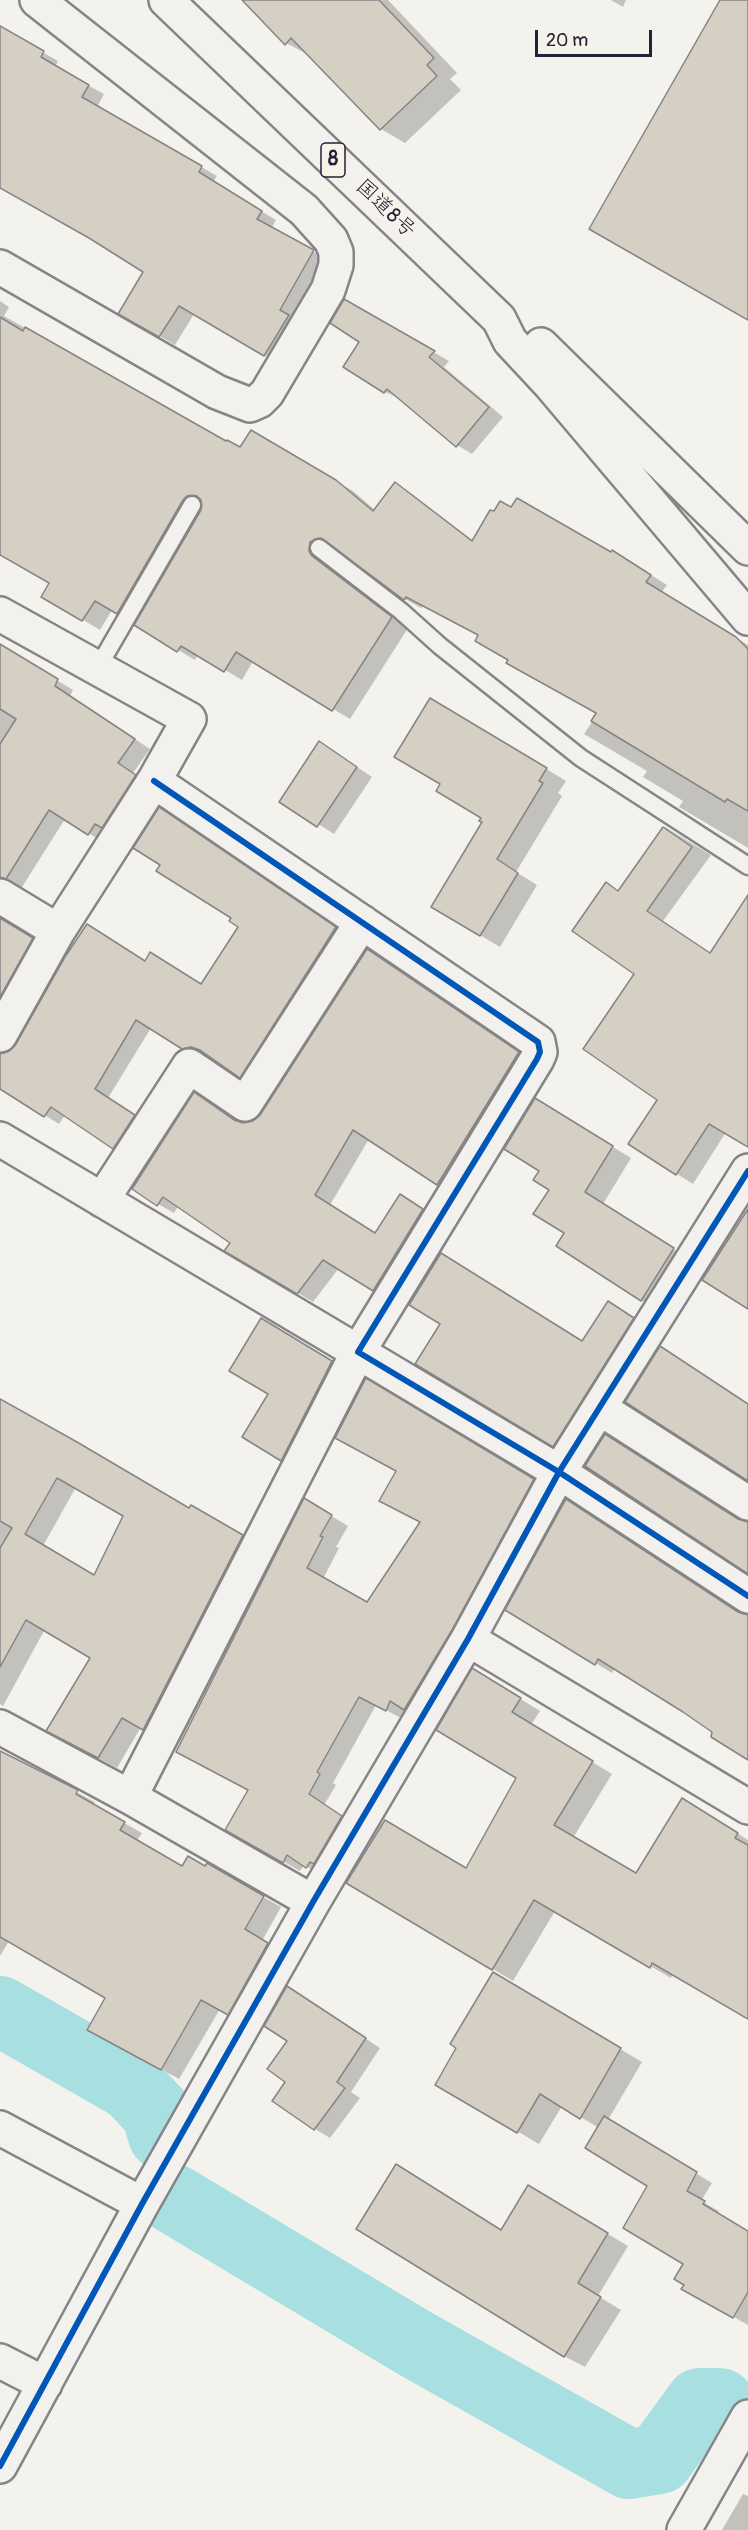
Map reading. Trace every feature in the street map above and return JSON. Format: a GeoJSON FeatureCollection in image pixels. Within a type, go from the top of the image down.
{"type":"FeatureCollection","features":[{"type":"Feature","properties":{"kind":"main road"},"geometry":{"type":"LineString","coordinates":[[0,267],[217,392],[250,405],[260,401],[267,393],[328,290],[336,265],[336,252],[331,240],[304,210],[37,0]]}},
{"type":"Feature","properties":{"kind":"main road","name":"国道8号"},"geometry":{"type":"LineString","coordinates":[[166,0],[500,319],[510,341],[550,384],[748,618]]}},
{"type":"Feature","properties":{"kind":"main road","name":"国道8号"},"geometry":{"type":"LineString","coordinates":[[500,319],[523,327],[748,548]]}},
{"type":"Feature","properties":{"kind":"main road"},"geometry":{"type":"LineString","coordinates":[[0,614],[189,719],[154,781],[58,931],[0,1035]]}},
{"type":"Feature","properties":{"kind":"main road"},"geometry":{"type":"LineString","coordinates":[[130,1797],[358,1352],[540,1052],[538,1042],[154,781]]}},
{"type":"Feature","properties":{"kind":"main road"},"geometry":{"type":"LineString","coordinates":[[0,896],[58,931]]}},
{"type":"Feature","properties":{"kind":"main road"},"geometry":{"type":"LineString","coordinates":[[102,1200],[189,1066],[245,1104],[362,922]]}},
{"type":"Feature","properties":{"kind":"main road"},"geometry":{"type":"LineString","coordinates":[[0,1139],[559,1472],[748,1596]]}},
{"type":"Feature","properties":{"kind":"main road"},"geometry":{"type":"LineString","coordinates":[[0,2466],[142,2204],[313,1902],[468,1639],[559,1472],[601,1409],[748,1171]]}},
{"type":"Feature","properties":{"kind":"main road"},"geometry":{"type":"LineString","coordinates":[[601,1409],[748,1503]]}},
{"type":"Feature","properties":{"kind":"main road"},"geometry":{"type":"LineString","coordinates":[[468,1639],[748,1807]]}},
{"type":"Feature","properties":{"kind":"main road"},"geometry":{"type":"LineString","coordinates":[[0,1727],[130,1797],[313,1902]]}},
{"type":"Feature","properties":{"kind":"main road"},"geometry":{"type":"LineString","coordinates":[[0,2128],[142,2204]]}},
{"type":"Feature","properties":{"kind":"main road"},"geometry":{"type":"LineString","coordinates":[[0,2361],[45,2384]]}},
{"type":"Feature","properties":{"kind":"main road"},"geometry":{"type":"LineString","coordinates":[[684,2530],[740,2452],[748,2416]]}},
{"type":"Feature","properties":{"kind":"lane"},"geometry":{"type":"LineString","coordinates":[[97,669],[192,505]]}},
{"type":"Feature","properties":{"kind":"lane"},"geometry":{"type":"LineString","coordinates":[[319,549],[401,610],[440,646],[581,758],[748,866]]}},
{"type":"Feature","properties":{"kind":"building"},"geometry":{"type":"Polygon","coordinates":[[[242,0],[379,0],[434,58],[427,65],[437,76],[380,130],[291,38],[285,45],[242,0]]]}},
{"type":"Feature","properties":{"kind":"building"},"geometry":{"type":"Polygon","coordinates":[[[720,0],[748,0],[748,320],[589,229],[720,0]]]}},
{"type":"Feature","properties":{"kind":"building"},"geometry":{"type":"Polygon","coordinates":[[[0,26],[44,51],[41,57],[89,85],[82,97],[202,166],[199,172],[262,211],[257,219],[314,250],[280,310],[289,315],[264,356],[179,306],[159,337],[118,314],[143,272],[89,238],[0,188],[0,26]]]}},
{"type":"Feature","properties":{"kind":"building"},"geometry":{"type":"Polygon","coordinates":[[[344,299],[435,351],[429,357],[489,407],[456,447],[387,389],[384,393],[343,367],[359,342],[330,323],[344,299]]]}},
{"type":"Feature","properties":{"kind":"building"},"geometry":{"type":"Polygon","coordinates":[[[0,317],[23,331],[25,327],[226,441],[240,447],[251,430],[336,480],[373,511],[395,482],[472,541],[490,510],[494,511],[500,501],[511,507],[517,498],[611,552],[612,550],[651,575],[646,582],[736,637],[748,649],[748,811],[727,799],[725,802],[591,721],[596,713],[506,663],[508,660],[475,641],[478,635],[406,597],[404,600],[321,538],[310,542],[309,551],[312,556],[392,617],[332,711],[236,652],[224,672],[181,646],[177,652],[134,625],[201,510],[201,500],[197,496],[187,496],[183,500],[117,614],[95,601],[82,621],[41,597],[49,583],[0,555],[0,317]]]}},
{"type":"Feature","properties":{"kind":"building"},"geometry":{"type":"Polygon","coordinates":[[[0,644],[58,679],[55,686],[135,739],[118,763],[136,775],[102,828],[95,824],[88,835],[49,810],[6,879],[0,877],[0,744],[16,719],[0,709],[0,644]]]}},
{"type":"Feature","properties":{"kind":"building"},"geometry":{"type":"Polygon","coordinates":[[[430,698],[547,768],[539,781],[543,783],[497,859],[518,873],[480,936],[431,907],[482,822],[479,821],[481,818],[436,791],[440,784],[394,757],[430,698]]]}},
{"type":"Feature","properties":{"kind":"building"},"geometry":{"type":"Polygon","coordinates":[[[319,741],[357,767],[317,827],[279,802],[319,741]]]}},
{"type":"Feature","properties":{"kind":"building"},"geometry":{"type":"Polygon","coordinates":[[[159,807],[336,927],[240,1078],[200,1050],[191,1047],[182,1049],[136,1020],[95,1089],[135,1115],[113,1149],[51,1107],[44,1117],[0,1089],[0,1054],[9,1051],[16,1044],[65,957],[87,924],[145,961],[150,952],[201,984],[238,927],[229,921],[231,918],[156,871],[160,865],[133,848],[159,807]]]}},
{"type":"Feature","properties":{"kind":"building"},"geometry":{"type":"Polygon","coordinates":[[[663,827],[692,847],[647,911],[710,953],[748,895],[748,1147],[709,1124],[676,1175],[628,1144],[657,1100],[583,1049],[634,974],[572,931],[606,882],[618,891],[663,827]]]}},
{"type":"Feature","properties":{"kind":"building"},"geometry":{"type":"Polygon","coordinates":[[[0,918],[33,938],[0,997],[0,918]]]}},
{"type":"Feature","properties":{"kind":"building"},"geometry":{"type":"Polygon","coordinates":[[[367,949],[519,1052],[437,1185],[353,1130],[315,1195],[375,1233],[400,1194],[423,1209],[373,1291],[323,1260],[297,1294],[224,1251],[230,1243],[163,1197],[157,1206],[132,1189],[194,1092],[234,1120],[243,1123],[253,1121],[260,1115],[367,949]]]}},
{"type":"Feature","properties":{"kind":"building"},"geometry":{"type":"Polygon","coordinates":[[[535,1098],[613,1146],[585,1192],[674,1248],[641,1301],[556,1246],[564,1233],[533,1214],[549,1190],[533,1180],[539,1171],[504,1149],[535,1098]]]}},
{"type":"Feature","properties":{"kind":"building"},"geometry":{"type":"Polygon","coordinates":[[[748,1209],[748,1309],[702,1280],[748,1209]]]}},
{"type":"Feature","properties":{"kind":"building"},"geometry":{"type":"Polygon","coordinates":[[[441,1253],[582,1341],[608,1301],[634,1318],[553,1447],[415,1364],[440,1324],[409,1305],[441,1253]]]}},
{"type":"Feature","properties":{"kind":"building"},"geometry":{"type":"Polygon","coordinates":[[[261,1318],[332,1361],[281,1461],[242,1437],[268,1394],[229,1371],[261,1318]]]}},
{"type":"Feature","properties":{"kind":"building"},"geometry":{"type":"Polygon","coordinates":[[[660,1346],[748,1404],[748,1481],[625,1402],[660,1346]]]}},
{"type":"Feature","properties":{"kind":"building"},"geometry":{"type":"Polygon","coordinates":[[[366,1378],[534,1479],[452,1630],[404,1710],[390,1701],[386,1711],[359,1697],[317,1772],[320,1774],[309,1794],[342,1816],[314,1864],[310,1862],[306,1868],[287,1855],[283,1863],[225,1830],[248,1790],[176,1752],[304,1498],[332,1515],[320,1536],[323,1537],[307,1568],[367,1602],[420,1522],[379,1501],[396,1471],[335,1438],[366,1378]]]}},
{"type":"Feature","properties":{"kind":"building"},"geometry":{"type":"Polygon","coordinates":[[[0,1399],[189,1508],[191,1505],[243,1535],[143,1730],[122,1718],[98,1758],[46,1731],[90,1658],[26,1620],[0,1667],[0,1548],[12,1528],[0,1521],[0,1399]],[[57,1478],[25,1534],[94,1575],[123,1516],[57,1478]]]}},
{"type":"Feature","properties":{"kind":"building"},"geometry":{"type":"Polygon","coordinates":[[[605,1434],[738,1519],[748,1522],[748,1574],[585,1466],[605,1434]]]}},
{"type":"Feature","properties":{"kind":"building"},"geometry":{"type":"Polygon","coordinates":[[[566,1499],[738,1612],[748,1615],[748,1760],[711,1737],[712,1732],[683,1712],[598,1659],[595,1665],[505,1610],[566,1499]]]}},
{"type":"Feature","properties":{"kind":"building"},"geometry":{"type":"Polygon","coordinates":[[[472,1668],[521,1698],[512,1712],[593,1761],[554,1825],[636,1873],[682,1798],[738,1833],[735,1838],[748,1845],[748,2019],[652,1963],[650,1968],[534,1900],[492,1970],[346,1883],[385,1820],[466,1868],[516,1778],[436,1730],[472,1668]]]}},
{"type":"Feature","properties":{"kind":"building"},"geometry":{"type":"Polygon","coordinates":[[[0,1751],[78,1790],[76,1794],[125,1822],[120,1830],[182,1866],[188,1856],[205,1866],[207,1863],[264,1896],[245,1929],[268,1943],[228,2015],[201,2000],[161,2070],[87,2030],[105,1998],[0,1937],[0,1751]]]}},
{"type":"Feature","properties":{"kind":"building"},"geometry":{"type":"Polygon","coordinates":[[[493,1972],[621,2048],[580,2119],[540,2094],[517,2133],[435,2085],[456,2048],[450,2044],[493,1972]]]}},
{"type":"Feature","properties":{"kind":"building"},"geometry":{"type":"Polygon","coordinates":[[[287,1986],[366,2038],[337,2082],[345,2088],[314,2130],[272,2101],[285,2082],[267,2069],[287,2041],[264,2026],[287,1986]]]}},
{"type":"Feature","properties":{"kind":"building"},"geometry":{"type":"Polygon","coordinates":[[[604,2116],[697,2172],[687,2191],[705,2201],[703,2204],[748,2231],[748,2292],[733,2318],[681,2289],[684,2285],[674,2279],[683,2264],[623,2228],[647,2186],[585,2148],[604,2116]]]}},
{"type":"Feature","properties":{"kind":"building"},"geometry":{"type":"Polygon","coordinates":[[[396,2164],[501,2230],[528,2185],[608,2233],[578,2283],[601,2297],[564,2357],[356,2229],[396,2164]]]}},
{"type":"Feature","properties":{"kind":"waterway"},"geometry":{"type":"LineString","coordinates":[[0,2011],[131,2086],[156,2112],[163,2135]]}},
{"type":"Feature","properties":{"kind":"waterway"},"geometry":{"type":"LineString","coordinates":[[172,2198],[416,2344],[629,2464],[659,2459],[700,2403],[720,2403]]}},
{"type":"Feature","properties":{"kind":"cycle path"},"geometry":{"type":"LineString","coordinates":[[154,781],[538,1042],[540,1052],[537,1059],[358,1352],[559,1472],[748,1596]]}},
{"type":"Feature","properties":{"kind":"cycle path"},"geometry":{"type":"LineString","coordinates":[[0,2466],[142,2204],[313,1902],[468,1639],[559,1472],[748,1171]]}}]}
